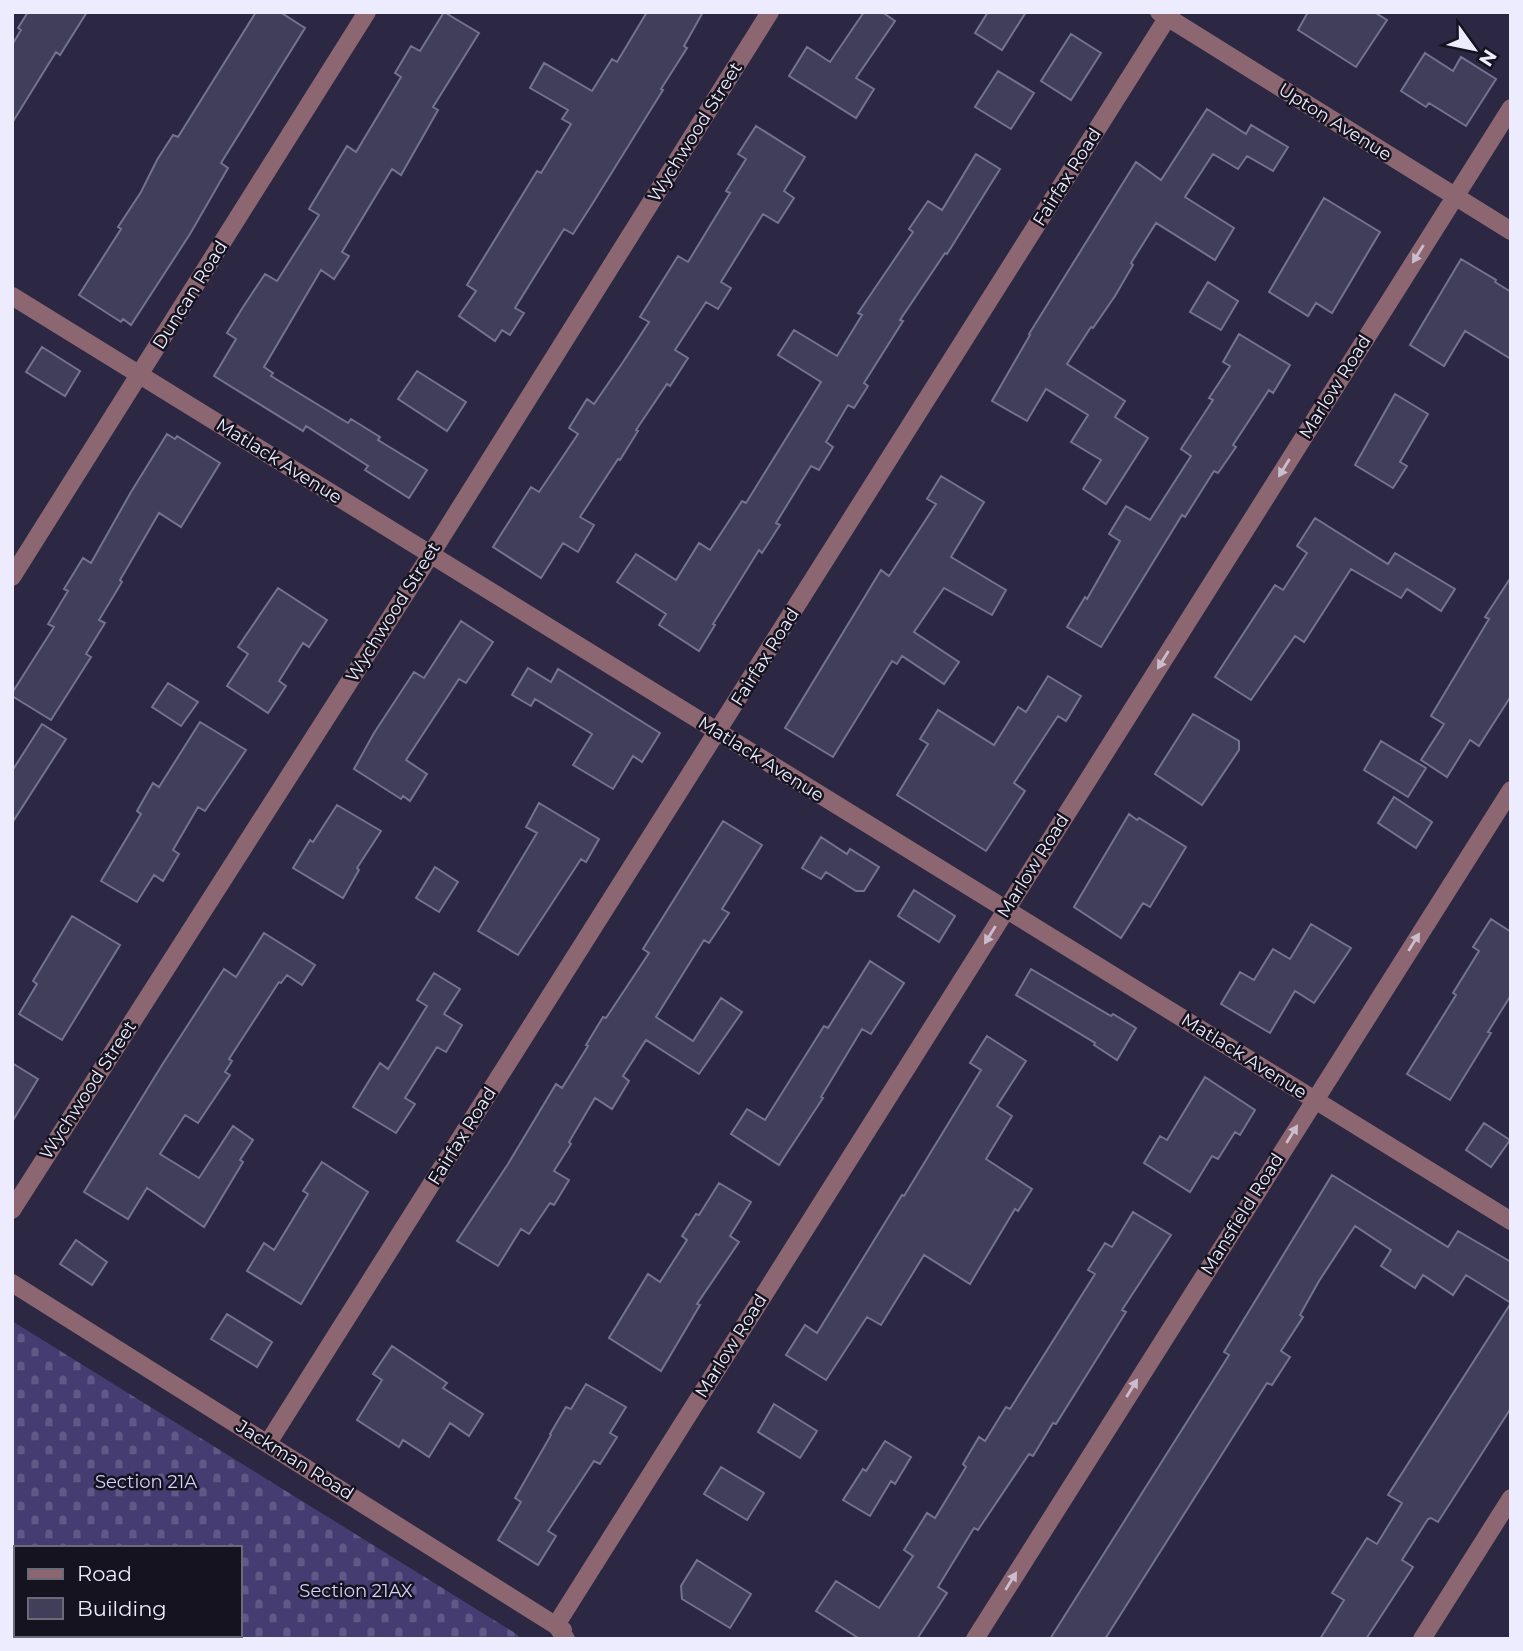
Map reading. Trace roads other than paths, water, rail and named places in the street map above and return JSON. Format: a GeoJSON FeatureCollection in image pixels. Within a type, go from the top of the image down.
{"type":"FeatureCollection","features":[{"type":"Feature","properties":{"kind":"street","name":"Duncan Road"},"geometry":{"type":"LineString","coordinates":[[12,578],[367,12]]}},
{"type":"Feature","properties":{"kind":"street","name":"Wychwood Street"},"geometry":{"type":"LineString","coordinates":[[12,1210],[431,554],[770,12]]}},
{"type":"Feature","properties":{"kind":"street","name":"Upton Avenue"},"geometry":{"type":"LineString","coordinates":[[1166,14],[1511,231]]}},
{"type":"Feature","properties":{"kind":"street","name":"Fairfax Road"},"geometry":{"type":"LineString","coordinates":[[268,1443],[1166,14]]}},
{"type":"Feature","properties":{"kind":"street","name":"Marlow Road"},"geometry":{"type":"LineString","coordinates":[[561,1632],[1006,909],[1511,108]]}},
{"type":"Feature","properties":{"kind":"street","name":"Matlack Avenue"},"geometry":{"type":"LineString","coordinates":[[12,296],[1511,1221]]}},
{"type":"Feature","properties":{"kind":"street","name":"Mansfield Road"},"geometry":{"type":"LineString","coordinates":[[975,1639],[1511,790]]}},
{"type":"Feature","properties":{"kind":"street","name":"Jackman Road"},"geometry":{"type":"LineString","coordinates":[[12,1283],[268,1443],[561,1632],[578,1639]]}},
{"type":"Feature","properties":{"kind":"street"},"geometry":{"type":"LineString","coordinates":[[1422,1639],[1511,1499]]}},
{"type":"Feature","properties":{"kind":"park label","name":"Section 21A"},"geometry":{"type":"Point","coordinates":[146,1482]}},
{"type":"Feature","properties":{"kind":"park label","name":"Section 21AX"},"geometry":{"type":"Point","coordinates":[356,1591]}}]}
